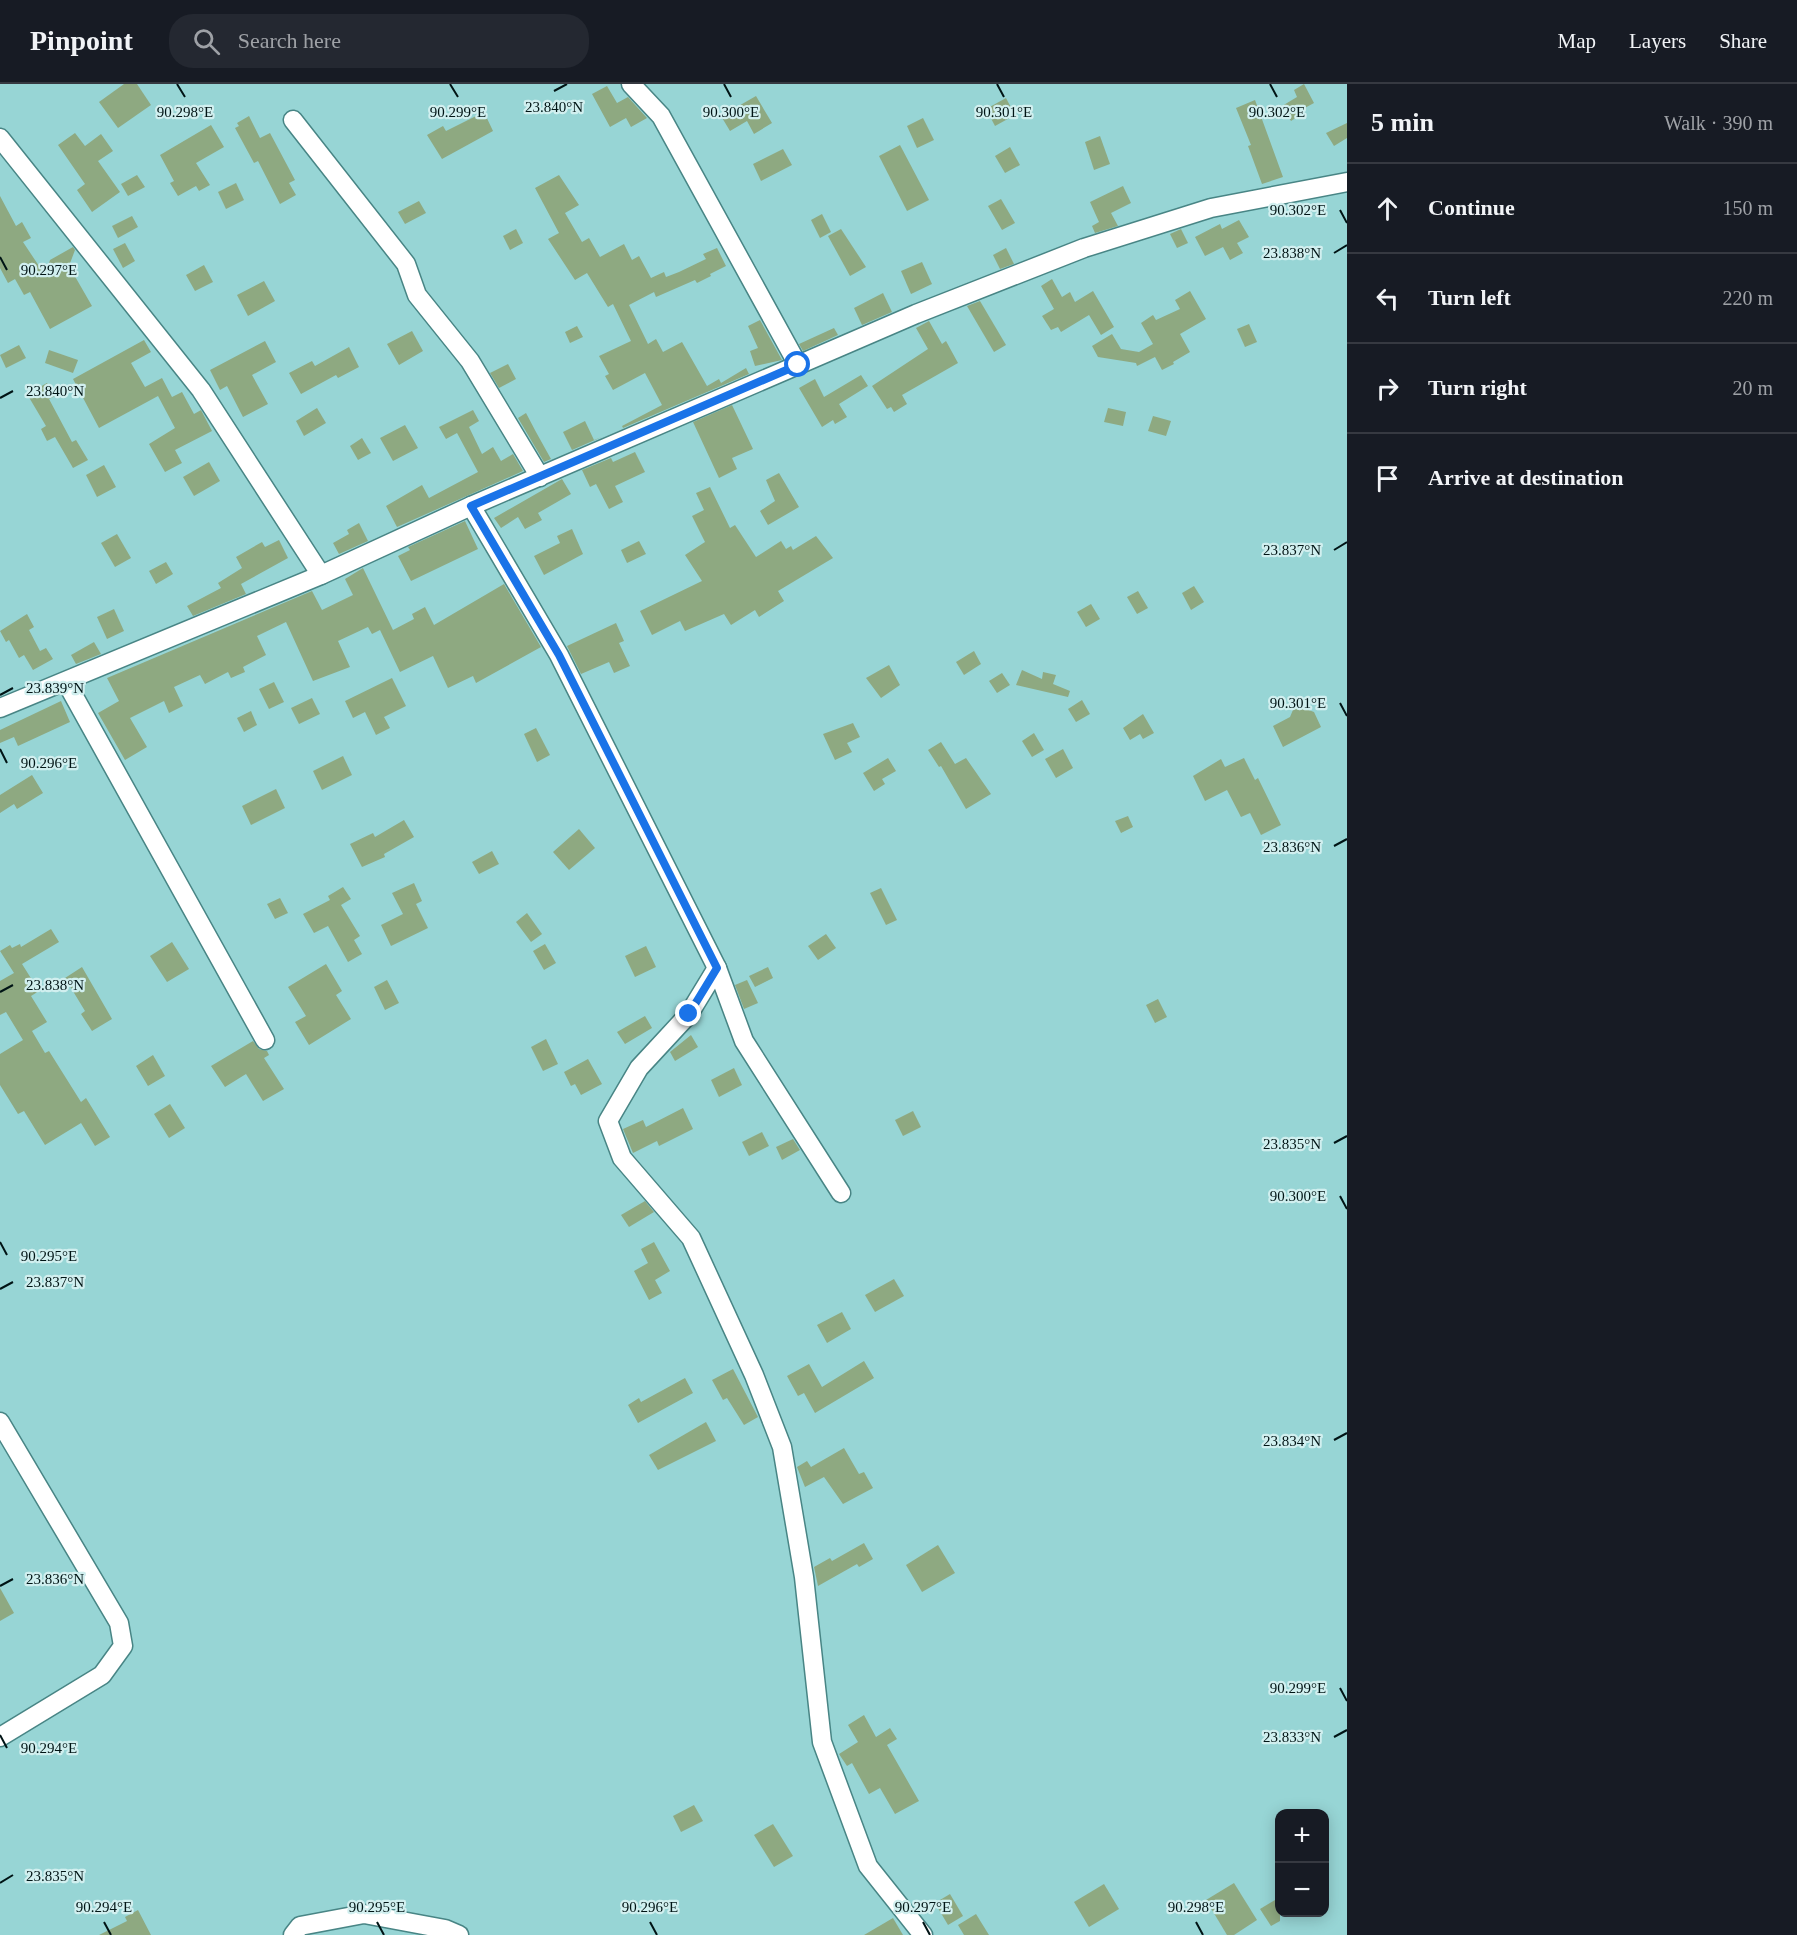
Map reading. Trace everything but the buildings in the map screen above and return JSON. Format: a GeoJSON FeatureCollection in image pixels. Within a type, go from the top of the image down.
{"type":"FeatureCollection","features":[{"type":"Feature","properties":{"kind":"street"},"geometry":{"type":"LineString","coordinates":[[631,84],[661,116],[798,365]]}},
{"type":"Feature","properties":{"kind":"street"},"geometry":{"type":"LineString","coordinates":[[292,120],[406,264],[417,295],[470,361],[540,477]]}},
{"type":"Feature","properties":{"kind":"street"},"geometry":{"type":"LineString","coordinates":[[0,138],[201,390],[321,575]]}},
{"type":"Feature","properties":{"kind":"street"},"geometry":{"type":"LineString","coordinates":[[0,708],[321,575],[471,506],[916,314],[1084,248],[1211,208],[1347,182]]}},
{"type":"Feature","properties":{"kind":"street"},"geometry":{"type":"LineString","coordinates":[[471,506],[559,655],[717,968],[744,1041],[841,1193]]}},
{"type":"Feature","properties":{"kind":"street"},"geometry":{"type":"LineString","coordinates":[[66,682],[265,1040]]}},
{"type":"Feature","properties":{"kind":"street"},"geometry":{"type":"LineString","coordinates":[[717,968],[689,1014],[639,1068],[608,1121],[622,1158],[691,1238],[754,1375],[782,1447],[804,1576],[822,1742],[841,1790],[847,1816],[868,1866],[923,1935]]}},
{"type":"Feature","properties":{"kind":"street"},"geometry":{"type":"LineString","coordinates":[[0,1422],[119,1623],[123,1646],[102,1675],[0,1737]]}},
{"type":"Feature","properties":{"kind":"street"},"geometry":{"type":"LineString","coordinates":[[293,1935],[300,1926],[363,1914],[446,1929],[459,1935]]}},
{"type":"Feature","properties":{"kind":"route"},"geometry":{"type":"LineString","coordinates":[[689,1014],[717,968],[559,655],[471,506],[798,365]]}}]}
